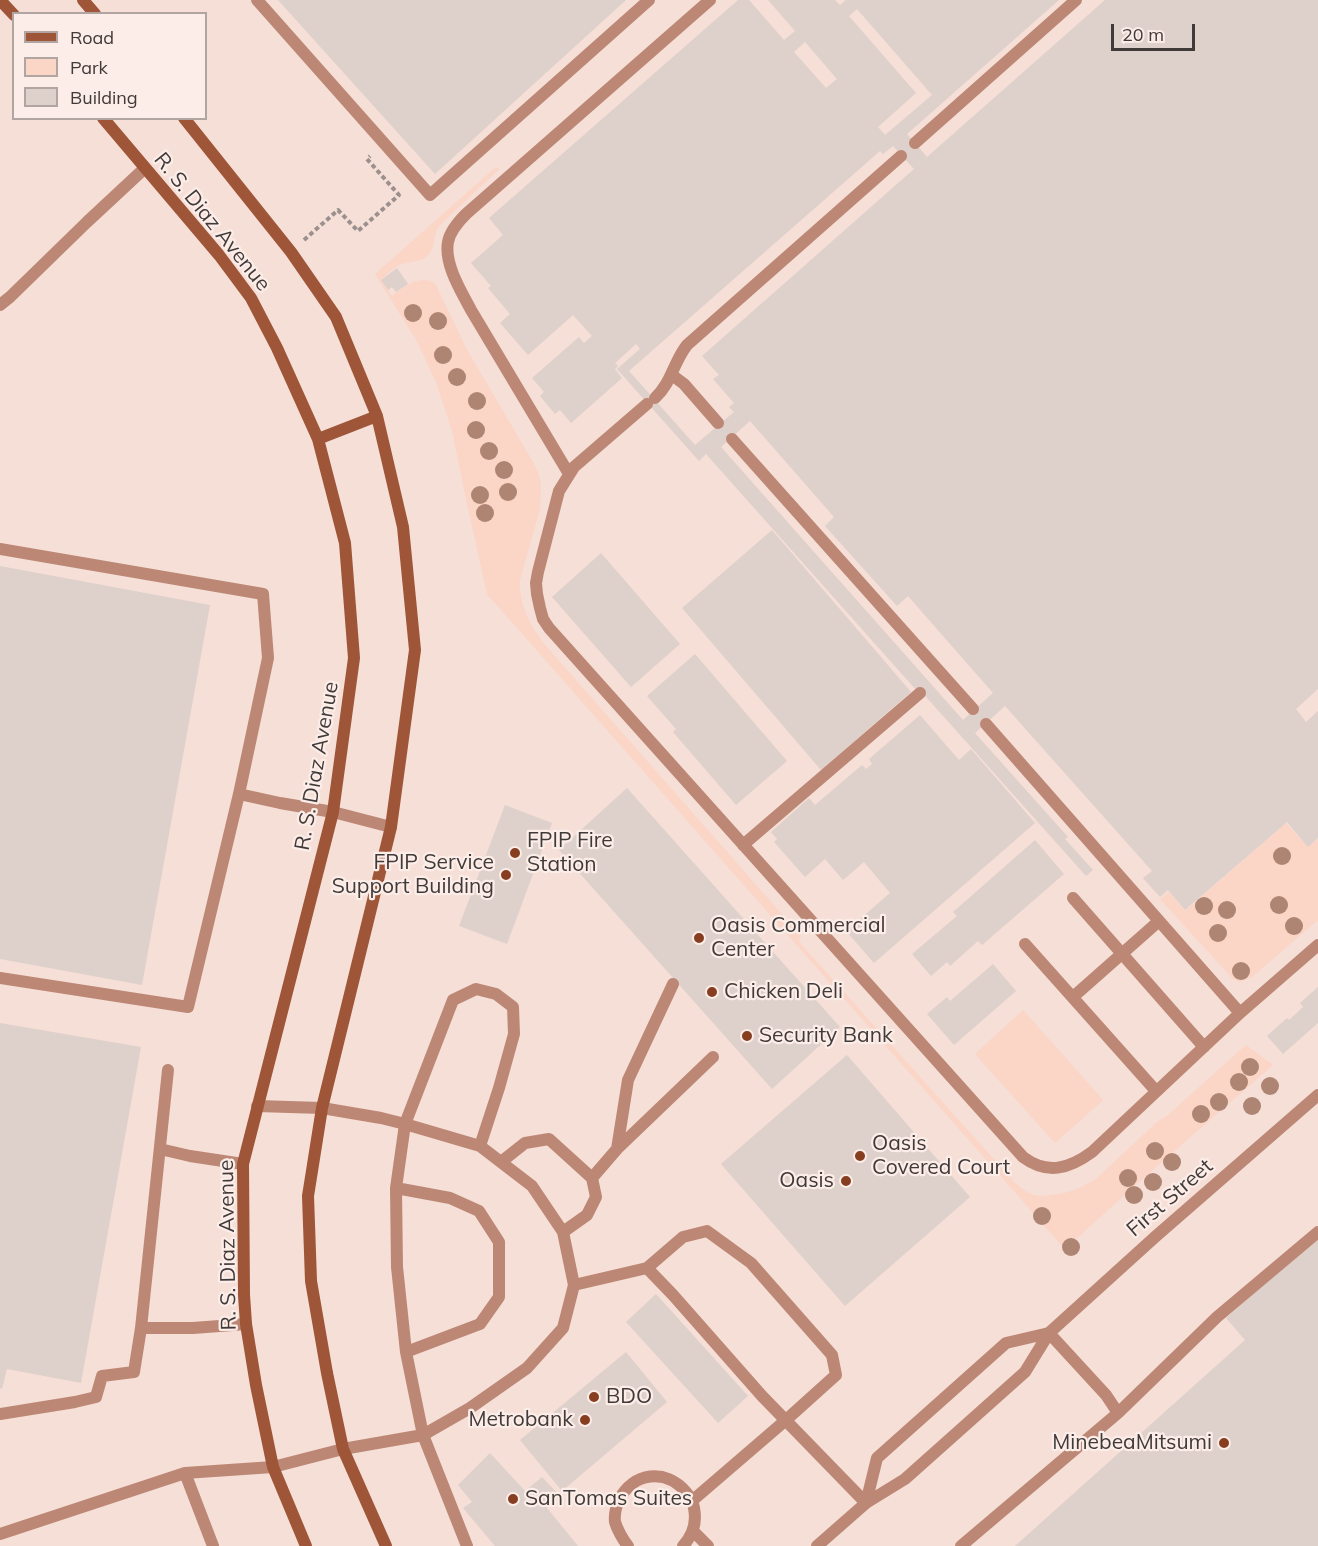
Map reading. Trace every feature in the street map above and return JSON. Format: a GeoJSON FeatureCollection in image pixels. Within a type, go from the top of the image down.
{"type":"FeatureCollection","features":[{"type":"Feature","properties":{"kind":"street"},"geometry":{"type":"LineString","coordinates":[[0,0],[12,13]]}},
{"type":"Feature","properties":{"kind":"street"},"geometry":{"type":"LineString","coordinates":[[83,0],[93,12]]}},
{"type":"Feature","properties":{"kind":"street"},"geometry":{"type":"LineString","coordinates":[[257,0],[430,195],[649,0]]}},
{"type":"Feature","properties":{"kind":"street"},"geometry":{"type":"LineString","coordinates":[[569,474],[456,282],[449,260],[448,241],[452,231],[466,214],[710,0]]}},
{"type":"Feature","properties":{"kind":"street"},"geometry":{"type":"LineString","coordinates":[[915,143],[1076,0]]}},
{"type":"Feature","properties":{"kind":"street","name":"R. S. Diaz Avenue"},"geometry":{"type":"LineString","coordinates":[[105,120],[219,255],[251,298],[277,348],[318,439],[345,543],[354,657],[333,812],[243,1164],[246,1324],[273,1467],[306,1546]]}},
{"type":"Feature","properties":{"kind":"street","name":"R. S. Diaz Avenue"},"geometry":{"type":"LineString","coordinates":[[186,120],[291,252],[336,317],[377,416],[403,527],[414,650],[391,828],[322,1108],[308,1196],[311,1281],[343,1449],[386,1546]]}},
{"type":"Feature","properties":{"kind":"street"},"geometry":{"type":"LineString","coordinates":[[901,156],[687,345],[678,358],[665,388],[574,467],[560,491],[538,572],[537,594],[543,619],[1023,1157],[1033,1164],[1045,1168],[1058,1168],[1081,1160],[1240,1013],[1318,945]]}},
{"type":"Feature","properties":{"kind":"street"},"geometry":{"type":"LineString","coordinates":[[0,305],[145,168]]}},
{"type":"Feature","properties":{"kind":"street"},"geometry":{"type":"LineString","coordinates":[[672,375],[684,384],[718,423]]}},
{"type":"Feature","properties":{"kind":"street"},"geometry":{"type":"LineString","coordinates":[[318,439],[377,416]]}},
{"type":"Feature","properties":{"kind":"street"},"geometry":{"type":"LineString","coordinates":[[732,439],[972,710]]}},
{"type":"Feature","properties":{"kind":"street"},"geometry":{"type":"LineString","coordinates":[[0,549],[263,594],[268,658],[239,794],[188,1007],[0,978]]}},
{"type":"Feature","properties":{"kind":"street"},"geometry":{"type":"LineString","coordinates":[[932,683],[942,674]]}},
{"type":"Feature","properties":{"kind":"street"},"geometry":{"type":"LineString","coordinates":[[743,845],[920,693]]}},
{"type":"Feature","properties":{"kind":"street"},"geometry":{"type":"LineString","coordinates":[[986,724],[1240,1013]]}},
{"type":"Feature","properties":{"kind":"street"},"geometry":{"type":"LineString","coordinates":[[239,794],[333,812],[391,828]]}},
{"type":"Feature","properties":{"kind":"street"},"geometry":{"type":"LineString","coordinates":[[1073,898],[1204,1047]]}},
{"type":"Feature","properties":{"kind":"street"},"geometry":{"type":"LineString","coordinates":[[1073,997],[1159,921]]}},
{"type":"Feature","properties":{"kind":"street"},"geometry":{"type":"LineString","coordinates":[[1025,944],[1156,1091]]}},
{"type":"Feature","properties":{"kind":"street"},"geometry":{"type":"LineString","coordinates":[[617,1149],[628,1080],[673,984]]}},
{"type":"Feature","properties":{"kind":"street"},"geometry":{"type":"LineString","coordinates":[[467,1546],[423,1435],[406,1352],[398,1267],[396,1188],[405,1124],[453,1000],[476,988],[496,994],[513,1007],[514,1034],[480,1146]]}},
{"type":"Feature","properties":{"kind":"street"},"geometry":{"type":"LineString","coordinates":[[592,1178],[617,1149],[713,1057]]}},
{"type":"Feature","properties":{"kind":"street"},"geometry":{"type":"LineString","coordinates":[[0,1414],[96,1397],[102,1376],[134,1372],[141,1328],[168,1070]]}},
{"type":"Feature","properties":{"kind":"street","name":"First Street"},"geometry":{"type":"LineString","coordinates":[[817,1546],[866,1503],[905,1479],[1025,1372],[1049,1333],[1318,1095]]}},
{"type":"Feature","properties":{"kind":"street"},"geometry":{"type":"LineString","coordinates":[[0,1534],[185,1473],[273,1467],[343,1449],[423,1435],[470,1408],[527,1368],[563,1328],[574,1285],[563,1232],[532,1186],[480,1146],[405,1124],[322,1108],[257,1106]]}},
{"type":"Feature","properties":{"kind":"street"},"geometry":{"type":"LineString","coordinates":[[501,1162],[525,1143],[549,1139],[592,1178],[596,1197],[587,1215],[563,1232]]}},
{"type":"Feature","properties":{"kind":"street"},"geometry":{"type":"LineString","coordinates":[[160,1149],[243,1164]]}},
{"type":"Feature","properties":{"kind":"street"},"geometry":{"type":"LineString","coordinates":[[396,1188],[450,1198],[479,1211],[499,1242],[499,1297],[480,1324],[406,1352]]}},
{"type":"Feature","properties":{"kind":"street"},"geometry":{"type":"LineString","coordinates":[[574,1285],[647,1268],[683,1237],[707,1231],[751,1263],[832,1355],[836,1375],[693,1500]]}},
{"type":"Feature","properties":{"kind":"street"},"geometry":{"type":"LineString","coordinates":[[961,1546],[1118,1413],[1217,1317],[1318,1232]]}},
{"type":"Feature","properties":{"kind":"street"},"geometry":{"type":"LineString","coordinates":[[647,1268],[762,1396],[866,1503]]}},
{"type":"Feature","properties":{"kind":"street"},"geometry":{"type":"LineString","coordinates":[[141,1328],[193,1328],[246,1324]]}},
{"type":"Feature","properties":{"kind":"street"},"geometry":{"type":"LineString","coordinates":[[1049,1333],[1106,1395],[1118,1413]]}},
{"type":"Feature","properties":{"kind":"street","name":"First Street"},"geometry":{"type":"LineString","coordinates":[[866,1503],[877,1458],[1006,1344],[1049,1333]]}},
{"type":"Feature","properties":{"kind":"street"},"geometry":{"type":"LineString","coordinates":[[185,1473],[213,1546]]}},
{"type":"Feature","properties":{"kind":"street"},"geometry":{"type":"LineString","coordinates":[[628,1546],[615,1523],[615,1508],[625,1489],[639,1478],[657,1475],[679,1483],[693,1500],[696,1518],[693,1532],[683,1546]]}},
{"type":"Feature","properties":{"kind":"street"},"geometry":{"type":"LineString","coordinates":[[693,1532],[708,1546]]}},
{"type":"Feature","properties":{"kind":"path"},"geometry":{"type":"LineString","coordinates":[[291,252],[338,210],[358,231],[399,195],[367,159],[384,144]]}},
{"type":"Feature","properties":{"kind":"shaded area"},"geometry":{"type":"Polygon","coordinates":[[[0,0],[1318,0],[1318,1546],[0,1546],[0,0]]]}},
{"type":"Feature","properties":{"kind":"green space"},"geometry":{"type":"Polygon","coordinates":[[[496,167],[499,169],[439,226],[432,250],[427,256],[399,265],[381,280],[392,296],[418,281],[435,283],[466,348],[539,475],[540,509],[520,580],[521,598],[535,630],[545,645],[801,936],[799,942],[1016,1184],[1034,1195],[1064,1193],[1095,1180],[1157,1122],[1167,1116],[1246,1045],[1273,1065],[1065,1249],[487,594],[452,431],[436,382],[418,343],[375,274],[496,167]]]}},
{"type":"Feature","properties":{"kind":"green space"},"geometry":{"type":"Polygon","coordinates":[[[1286,823],[1308,847],[1318,839],[1318,920],[1252,977],[1240,982],[1233,979],[1160,899],[1169,892],[1185,911],[1286,823]]]}},
{"type":"Feature","properties":{"kind":"green space"},"geometry":{"type":"Polygon","coordinates":[[[1023,1010],[1103,1100],[1055,1143],[975,1054],[1023,1010]]]}},
{"type":"Feature","properties":{"kind":"building"},"geometry":{"type":"Polygon","coordinates":[[[278,0],[626,0],[435,174],[278,0]]]}},
{"type":"Feature","properties":{"kind":"building"},"geometry":{"type":"Polygon","coordinates":[[[738,0],[749,0],[784,40],[795,31],[768,0],[835,0],[840,5],[846,0],[1059,0],[907,134],[927,157],[1105,0],[1318,0],[1318,689],[1296,709],[1306,722],[1318,711],[1318,838],[1308,847],[1287,822],[1185,910],[1168,890],[1160,897],[1143,878],[1152,871],[1005,706],[975,733],[1068,837],[1065,839],[1093,870],[1086,876],[706,454],[699,461],[617,369],[640,349],[636,344],[615,363],[618,366],[615,369],[622,378],[571,423],[560,410],[555,414],[540,396],[544,392],[532,378],[579,337],[584,343],[592,336],[573,315],[528,355],[500,323],[510,314],[488,288],[491,286],[471,263],[503,235],[489,218],[738,0]],[[857,9],[849,16],[916,93],[878,127],[885,135],[932,95],[857,9]],[[805,42],[794,52],[826,88],[837,79],[805,42]],[[893,146],[883,154],[880,151],[629,371],[695,445],[734,412],[729,407],[734,403],[713,379],[719,375],[702,356],[914,169],[893,146]],[[750,421],[721,447],[963,720],[993,693],[908,596],[897,606],[825,526],[834,517],[750,421]]]}},
{"type":"Feature","properties":{"kind":"building"},"geometry":{"type":"Polygon","coordinates":[[[397,268],[408,284],[396,292],[392,287],[388,290],[381,280],[397,268]]]}},
{"type":"Feature","properties":{"kind":"building"},"geometry":{"type":"Polygon","coordinates":[[[772,530],[911,692],[821,770],[682,608],[772,530]]]}},
{"type":"Feature","properties":{"kind":"building"},"geometry":{"type":"Polygon","coordinates":[[[601,553],[680,644],[631,687],[552,597],[601,553]]]}},
{"type":"Feature","properties":{"kind":"building"},"geometry":{"type":"Polygon","coordinates":[[[0,566],[210,605],[142,985],[0,959],[0,566]]]}},
{"type":"Feature","properties":{"kind":"building"},"geometry":{"type":"Polygon","coordinates":[[[695,654],[787,761],[736,805],[673,732],[676,729],[647,696],[695,654]]]}},
{"type":"Feature","properties":{"kind":"building"},"geometry":{"type":"Polygon","coordinates":[[[920,715],[959,760],[971,749],[1035,823],[874,963],[846,931],[890,893],[864,862],[843,880],[825,859],[805,877],[774,842],[777,839],[771,832],[809,798],[815,805],[862,765],[866,769],[872,764],[869,759],[920,715]]]}},
{"type":"Feature","properties":{"kind":"building","name":"Oasis Commercial Center"},"geometry":{"type":"Polygon","coordinates":[[[627,788],[840,1027],[772,1089],[559,850],[627,788]]]}},
{"type":"Feature","properties":{"kind":"building","name":"FPIP Service Support Building"},"geometry":{"type":"Polygon","coordinates":[[[505,805],[552,823],[507,944],[459,926],[505,805]]]}},
{"type":"Feature","properties":{"kind":"building"},"geometry":{"type":"Polygon","coordinates":[[[1035,840],[1064,874],[982,945],[978,941],[950,966],[947,962],[931,976],[912,954],[957,916],[953,912],[1035,840]]]}},
{"type":"Feature","properties":{"kind":"building"},"geometry":{"type":"Polygon","coordinates":[[[993,964],[1016,991],[954,1045],[927,1014],[947,997],[950,1001],[993,964]]]}},
{"type":"Feature","properties":{"kind":"building"},"geometry":{"type":"Polygon","coordinates":[[[1318,987],[1318,1023],[1283,1054],[1267,1036],[1303,1007],[1300,1003],[1318,987]]]}},
{"type":"Feature","properties":{"kind":"building"},"geometry":{"type":"Polygon","coordinates":[[[0,1023],[141,1047],[81,1383],[7,1369],[2,1389],[0,1388],[0,1023]]]}},
{"type":"Feature","properties":{"kind":"building","name":"Oasis"},"geometry":{"type":"Polygon","coordinates":[[[847,1055],[970,1197],[845,1306],[721,1164],[847,1055]]]}},
{"type":"Feature","properties":{"kind":"building","name":"MinebeaMitsumi"},"geometry":{"type":"Polygon","coordinates":[[[1318,1236],[1318,1546],[1015,1546],[1245,1340],[1226,1318],[1318,1236]]]}},
{"type":"Feature","properties":{"kind":"building"},"geometry":{"type":"Polygon","coordinates":[[[656,1294],[748,1396],[718,1423],[626,1322],[656,1294]]]}},
{"type":"Feature","properties":{"kind":"building"},"geometry":{"type":"Polygon","coordinates":[[[626,1352],[667,1402],[562,1491],[520,1440],[626,1352]]]}},
{"type":"Feature","properties":{"kind":"building","name":"SanTomas Suites"},"geometry":{"type":"Polygon","coordinates":[[[490,1453],[525,1491],[542,1477],[560,1496],[547,1508],[578,1546],[495,1546],[463,1508],[472,1502],[458,1485],[490,1453]]]}},
{"type":"Feature","properties":{"kind":"place","name":"FPIP Fire Station"},"geometry":{"type":"Point","coordinates":[515,853]}},
{"type":"Feature","properties":{"kind":"place","name":"FPIP Service Support Building"},"geometry":{"type":"Point","coordinates":[506,875]}},
{"type":"Feature","properties":{"kind":"place","name":"Oasis Commercial Center"},"geometry":{"type":"Point","coordinates":[699,938]}},
{"type":"Feature","properties":{"kind":"place","name":"Chicken Deli"},"geometry":{"type":"Point","coordinates":[712,992]}},
{"type":"Feature","properties":{"kind":"place","name":"Security Bank"},"geometry":{"type":"Point","coordinates":[747,1036]}},
{"type":"Feature","properties":{"kind":"place","name":"Oasis Covered Court"},"geometry":{"type":"Point","coordinates":[860,1156]}},
{"type":"Feature","properties":{"kind":"place","name":"Oasis"},"geometry":{"type":"Point","coordinates":[846,1181]}},
{"type":"Feature","properties":{"kind":"place","name":"BDO"},"geometry":{"type":"Point","coordinates":[594,1397]}},
{"type":"Feature","properties":{"kind":"place","name":"Metrobank"},"geometry":{"type":"Point","coordinates":[585,1420]}},
{"type":"Feature","properties":{"kind":"place","name":"MinebeaMitsumi"},"geometry":{"type":"Point","coordinates":[1224,1443]}},
{"type":"Feature","properties":{"kind":"place","name":"SanTomas Suites"},"geometry":{"type":"Point","coordinates":[513,1499]}}]}
